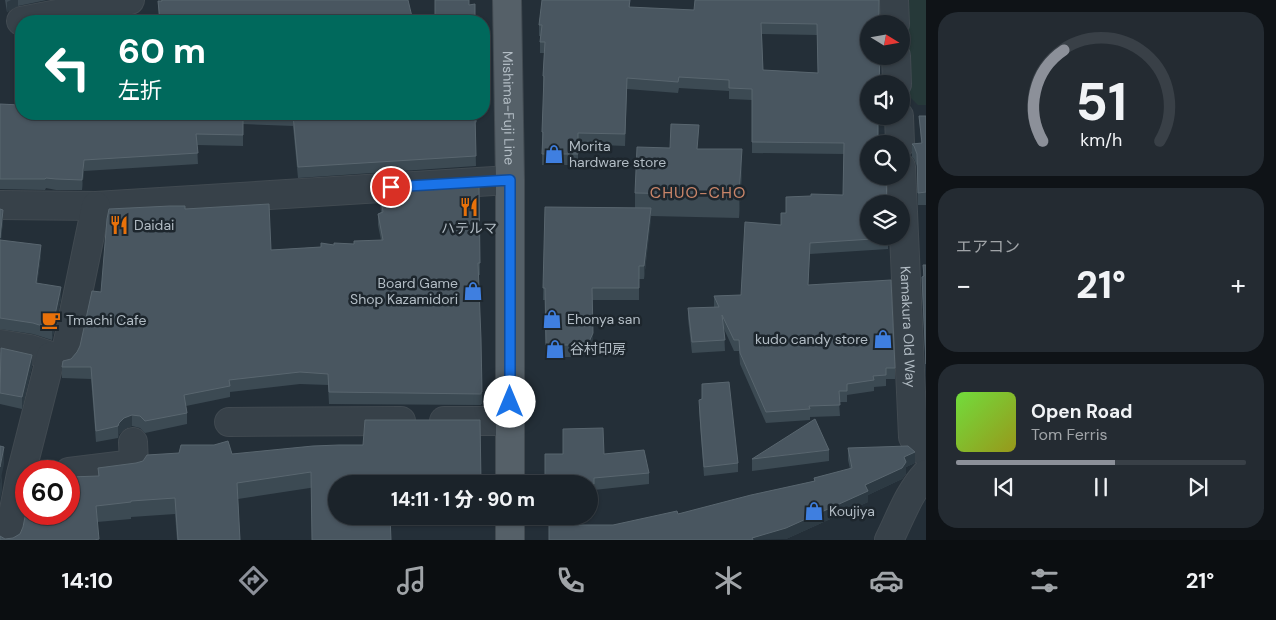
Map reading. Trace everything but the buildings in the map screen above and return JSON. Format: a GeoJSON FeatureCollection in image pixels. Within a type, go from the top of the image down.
{"type":"FeatureCollection","features":[{"type":"Feature","properties":{"kind":"main road","name":"Mishima-Fuji Line"},"geometry":{"type":"LineString","coordinates":[[507,0],[510,180],[510,475]]}},
{"type":"Feature","properties":{"kind":"main road"},"geometry":{"type":"LineString","coordinates":[[510,525],[510,540]]}},
{"type":"Feature","properties":{"kind":"street"},"geometry":{"type":"LineString","coordinates":[[52,15],[130,0]]}},
{"type":"Feature","properties":{"kind":"street"},"geometry":{"type":"LineString","coordinates":[[894,0],[895,15]]}},
{"type":"Feature","properties":{"kind":"street"},"geometry":{"type":"LineString","coordinates":[[0,25],[15,22]]}},
{"type":"Feature","properties":{"kind":"street"},"geometry":{"type":"LineString","coordinates":[[0,205],[96,206],[510,180]]}},
{"type":"Feature","properties":{"kind":"street","name":"Kamakura Old Way"},"geometry":{"type":"LineString","coordinates":[[902,185],[913,437],[919,447],[926,452]]}},
{"type":"Feature","properties":{"kind":"street"},"geometry":{"type":"LineString","coordinates":[[0,344],[63,357],[66,351],[96,206]]}},
{"type":"Feature","properties":{"kind":"street"},"geometry":{"type":"LineString","coordinates":[[27,460],[51,356]]}},
{"type":"Feature","properties":{"kind":"street"},"geometry":{"type":"LineString","coordinates":[[229,422],[317,420],[510,421]]}},
{"type":"Feature","properties":{"kind":"street"},"geometry":{"type":"LineString","coordinates":[[80,471],[134,464],[133,442]]}},
{"type":"Feature","properties":{"kind":"street"},"geometry":{"type":"LineString","coordinates":[[889,540],[910,497],[926,474]]}},
{"type":"Feature","properties":{"kind":"street"},"geometry":{"type":"LineString","coordinates":[[8,540],[15,511]]}},
{"type":"Feature","properties":{"kind":"shaded area"},"geometry":{"type":"Polygon","coordinates":[[[902,0],[926,0],[926,105],[918,105],[910,97],[912,82],[910,75],[907,75],[903,69],[903,65],[910,65],[910,15],[902,15],[902,0]]]}},
{"type":"Feature","properties":{"kind":"place","name":"Morita hardware store"},"geometry":{"type":"Point","coordinates":[554,154]}},
{"type":"Feature","properties":{"kind":"place","name":"ハテルマ"},"geometry":{"type":"Point","coordinates":[469,207]}},
{"type":"Feature","properties":{"kind":"place","name":"Daidai"},"geometry":{"type":"Point","coordinates":[119,225]}},
{"type":"Feature","properties":{"kind":"place","name":"Board Game Shop Kazamidori"},"geometry":{"type":"Point","coordinates":[473,291]}},
{"type":"Feature","properties":{"kind":"place","name":"Ehonya san"},"geometry":{"type":"Point","coordinates":[552,319]}},
{"type":"Feature","properties":{"kind":"place","name":"Tmachi Cafe"},"geometry":{"type":"Point","coordinates":[51,320]}},
{"type":"Feature","properties":{"kind":"place","name":"kudo candy store"},"geometry":{"type":"Point","coordinates":[883,339]}},
{"type":"Feature","properties":{"kind":"place","name":"谷村印房"},"geometry":{"type":"Point","coordinates":[555,349]}},
{"type":"Feature","properties":{"kind":"place","name":"Koujiya"},"geometry":{"type":"Point","coordinates":[814,511]}},
{"type":"Feature","properties":{"kind":"district","name":"CHUO-CHO"},"geometry":{"type":"Point","coordinates":[698,192]}},
{"type":"Feature","properties":{"kind":"route"},"geometry":{"type":"LineString","coordinates":[[391,187],[510,180],[510,402]]}}]}
